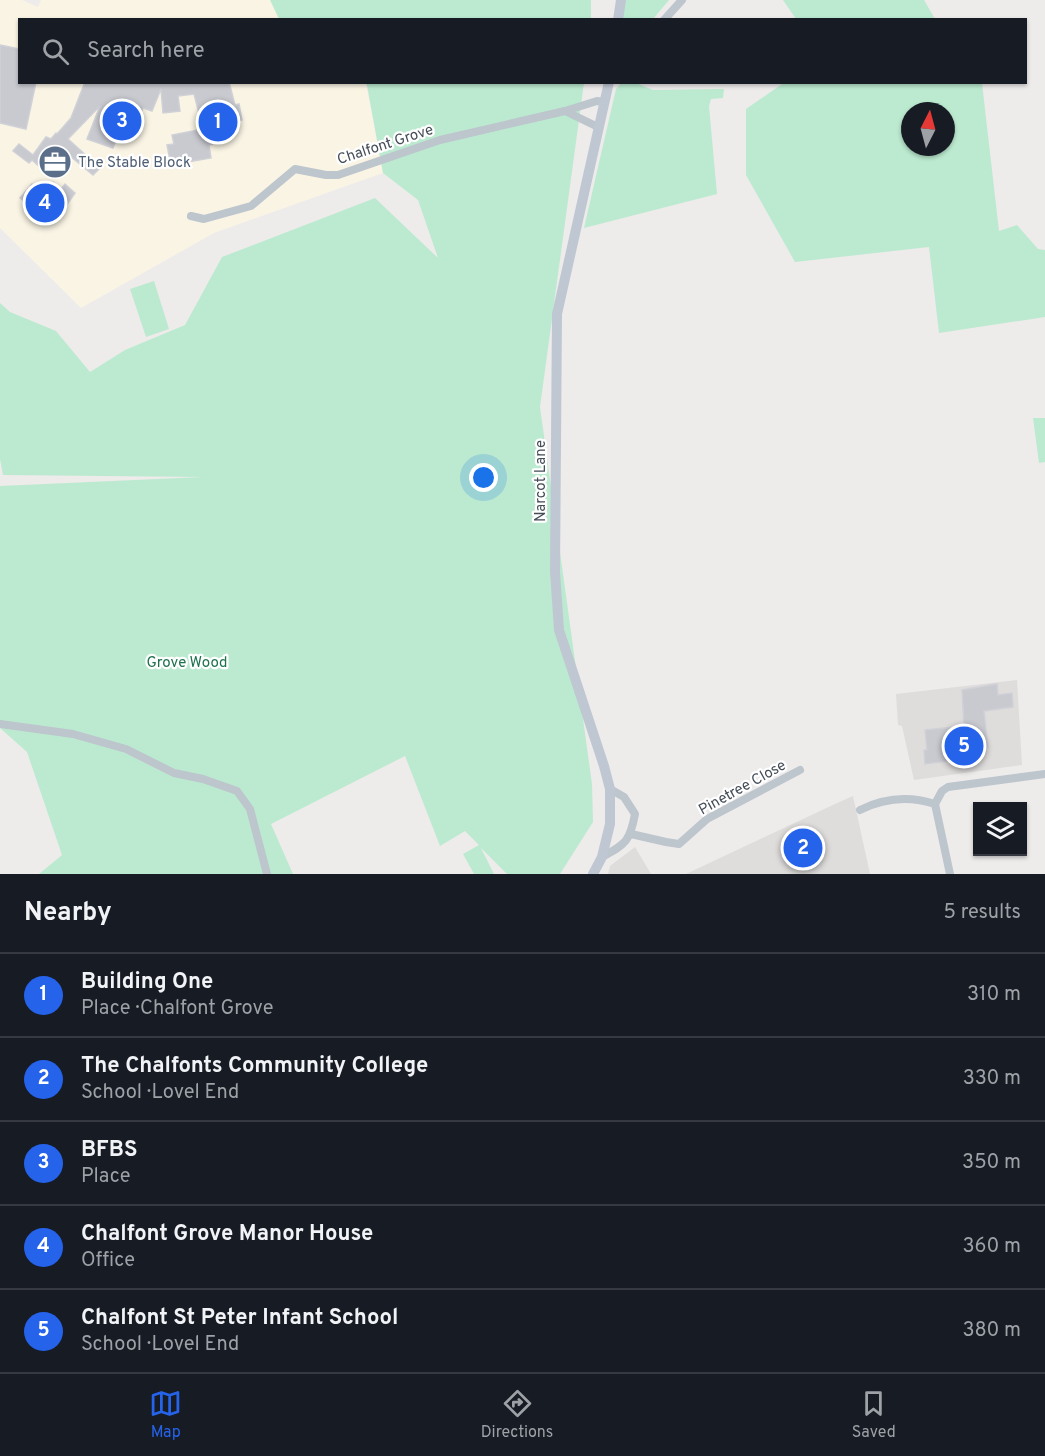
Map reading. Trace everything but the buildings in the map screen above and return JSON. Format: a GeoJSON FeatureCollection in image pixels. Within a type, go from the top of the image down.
{"type":"FeatureCollection","features":[{"type":"Feature","properties":{"kind":"street"},"geometry":{"type":"LineString","coordinates":[[618,18],[621,0]]}},
{"type":"Feature","properties":{"kind":"street"},"geometry":{"type":"LineString","coordinates":[[666,18],[682,0]]}},
{"type":"Feature","properties":{"kind":"street","name":"Narcot Lane"},"geometry":{"type":"LineString","coordinates":[[593,874],[602,857],[610,824],[610,789],[559,630],[555,572],[555,414],[557,314],[608,84]]}},
{"type":"Feature","properties":{"kind":"street","name":"Chalfont Grove"},"geometry":{"type":"LineString","coordinates":[[190,216],[204,219],[251,206],[295,169],[338,175],[440,140],[565,111],[597,101],[604,102]]}},
{"type":"Feature","properties":{"kind":"street"},"geometry":{"type":"LineString","coordinates":[[565,111],[598,127]]}},
{"type":"Feature","properties":{"kind":"street"},"geometry":{"type":"LineString","coordinates":[[0,724],[73,734],[105,743],[126,749],[174,773],[203,779],[237,791],[250,809],[267,874]]}},
{"type":"Feature","properties":{"kind":"street","name":"Pinetree Close"},"geometry":{"type":"LineString","coordinates":[[631,834],[679,844],[707,819],[800,770]]}},
{"type":"Feature","properties":{"kind":"street"},"geometry":{"type":"LineString","coordinates":[[950,874],[935,804],[942,791],[956,785],[1045,774]]}},
{"type":"Feature","properties":{"kind":"street"},"geometry":{"type":"LineString","coordinates":[[602,857],[620,847],[631,834],[635,814],[624,797],[610,789]]}},
{"type":"Feature","properties":{"kind":"street"},"geometry":{"type":"LineString","coordinates":[[860,810],[887,801],[904,799],[920,799],[935,804]]}},
{"type":"Feature","properties":{"kind":"shaded area"},"geometry":{"type":"Polygon","coordinates":[[[0,0],[22,0],[38,7],[41,0],[318,0],[328,18],[18,18],[18,84],[366,84],[383,173],[214,233],[81,308],[0,228],[0,0]]]}},
{"type":"Feature","properties":{"kind":"shaded area"},"geometry":{"type":"Polygon","coordinates":[[[1017,680],[1022,765],[914,780],[902,726],[898,725],[896,694],[1017,680]]]}},
{"type":"Feature","properties":{"kind":"shaded area"},"geometry":{"type":"Polygon","coordinates":[[[853,796],[870,874],[686,874],[835,804],[853,796]]]}},
{"type":"Feature","properties":{"kind":"shaded area"},"geometry":{"type":"Polygon","coordinates":[[[635,847],[651,874],[608,874],[610,866],[635,847]]]}},
{"type":"Feature","properties":{"kind":"green space"},"geometry":{"type":"Polygon","coordinates":[[[270,0],[591,0],[591,18],[279,18],[270,0]]]}},
{"type":"Feature","properties":{"kind":"green space"},"geometry":{"type":"Polygon","coordinates":[[[622,0],[669,0],[654,18],[621,18],[622,0]]]}},
{"type":"Feature","properties":{"kind":"green space"},"geometry":{"type":"Polygon","coordinates":[[[783,0],[924,0],[934,18],[795,18],[783,0]]]}},
{"type":"Feature","properties":{"kind":"green space","name":"Grove Wood"},"geometry":{"type":"Polygon","coordinates":[[[584,84],[540,407],[592,784],[593,822],[560,874],[507,874],[481,848],[494,874],[474,874],[463,854],[479,845],[465,831],[440,846],[405,756],[271,824],[293,874],[39,874],[62,855],[27,752],[0,728],[0,486],[202,477],[3,475],[0,459],[0,303],[10,312],[56,331],[90,372],[125,350],[185,325],[222,257],[375,198],[438,258],[418,200],[383,173],[367,85],[584,84]]]}},
{"type":"Feature","properties":{"kind":"green space"},"geometry":{"type":"Polygon","coordinates":[[[620,84],[638,84],[653,90],[724,89],[723,98],[711,99],[709,106],[717,194],[584,228],[616,89],[620,84]]]}},
{"type":"Feature","properties":{"kind":"green space"},"geometry":{"type":"Polygon","coordinates":[[[782,84],[982,84],[999,231],[1017,225],[1038,249],[1045,250],[1045,317],[939,333],[929,247],[795,262],[746,175],[746,109],[782,84]]]}},
{"type":"Feature","properties":{"kind":"green space"},"geometry":{"type":"Polygon","coordinates":[[[154,281],[169,329],[146,337],[130,289],[154,281]]]}},
{"type":"Feature","properties":{"kind":"green space"},"geometry":{"type":"Polygon","coordinates":[[[1033,418],[1045,418],[1045,462],[1039,463],[1033,418]]]}},
{"type":"Feature","properties":{"kind":"place","name":"BFBS"},"geometry":{"type":"Point","coordinates":[122,121]}},
{"type":"Feature","properties":{"kind":"place","name":"Building One"},"geometry":{"type":"Point","coordinates":[218,122]}},
{"type":"Feature","properties":{"kind":"place","name":"The Stable Block"},"geometry":{"type":"Point","coordinates":[55,162]}},
{"type":"Feature","properties":{"kind":"place","name":"Chalfont Grove Manor House"},"geometry":{"type":"Point","coordinates":[45,203]}},
{"type":"Feature","properties":{"kind":"place","name":"Chalfont St Peter Infant School"},"geometry":{"type":"Point","coordinates":[964,746]}},
{"type":"Feature","properties":{"kind":"place","name":"The Chalfonts Community College"},"geometry":{"type":"Point","coordinates":[803,848]}}]}
